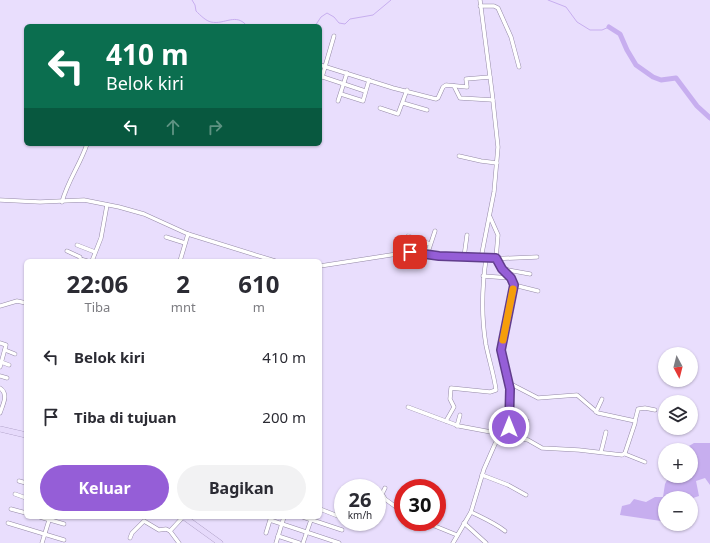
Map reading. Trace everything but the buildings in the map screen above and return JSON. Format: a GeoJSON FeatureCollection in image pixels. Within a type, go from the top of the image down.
{"type":"FeatureCollection","features":[{"type":"Feature","properties":{"kind":"main road"},"geometry":{"type":"LineString","coordinates":[[0,430],[24,436]]}},
{"type":"Feature","properties":{"kind":"main road"},"geometry":{"type":"LineString","coordinates":[[187,519],[220,543]]}},
{"type":"Feature","properties":{"kind":"street"},"geometry":{"type":"LineString","coordinates":[[453,543],[471,512],[482,475],[500,436],[508,428],[510,420],[509,383],[501,350],[514,285],[511,278],[502,269],[496,258],[498,235],[489,210],[494,192],[497,163],[497,142],[480,0]]}},
{"type":"Feature","properties":{"kind":"street"},"geometry":{"type":"LineString","coordinates":[[480,6],[494,6],[498,8],[511,37],[518,67]]}},
{"type":"Feature","properties":{"kind":"street"},"geometry":{"type":"LineString","coordinates":[[322,74],[334,36]]}},
{"type":"Feature","properties":{"kind":"street"},"geometry":{"type":"LineString","coordinates":[[322,65],[437,99],[444,86],[467,87],[466,79],[490,77]]}},
{"type":"Feature","properties":{"kind":"street"},"geometry":{"type":"LineString","coordinates":[[338,101],[347,73]]}},
{"type":"Feature","properties":{"kind":"street"},"geometry":{"type":"LineString","coordinates":[[322,76],[366,91]]}},
{"type":"Feature","properties":{"kind":"street"},"geometry":{"type":"LineString","coordinates":[[341,94],[362,101],[369,80]]}},
{"type":"Feature","properties":{"kind":"street"},"geometry":{"type":"LineString","coordinates":[[454,86],[460,98],[493,100]]}},
{"type":"Feature","properties":{"kind":"street"},"geometry":{"type":"LineString","coordinates":[[380,108],[398,114],[407,90]]}},
{"type":"Feature","properties":{"kind":"street"},"geometry":{"type":"LineString","coordinates":[[403,103],[427,110]]}},
{"type":"Feature","properties":{"kind":"street"},"geometry":{"type":"LineString","coordinates":[[62,202],[67,184],[79,164],[86,146]]}},
{"type":"Feature","properties":{"kind":"street"},"geometry":{"type":"LineString","coordinates":[[459,156],[497,163]]}},
{"type":"Feature","properties":{"kind":"street"},"geometry":{"type":"LineString","coordinates":[[0,200],[62,202],[84,200],[107,204],[144,214],[188,234],[269,259]]}},
{"type":"Feature","properties":{"kind":"street"},"geometry":{"type":"LineString","coordinates":[[93,259],[101,238],[107,204]]}},
{"type":"Feature","properties":{"kind":"street"},"geometry":{"type":"LineString","coordinates":[[481,258],[490,216]]}},
{"type":"Feature","properties":{"kind":"street"},"geometry":{"type":"LineString","coordinates":[[427,255],[435,231]]}},
{"type":"Feature","properties":{"kind":"street"},"geometry":{"type":"LineString","coordinates":[[181,259],[188,234]]}},
{"type":"Feature","properties":{"kind":"street"},"geometry":{"type":"LineString","coordinates":[[464,258],[467,235]]}},
{"type":"Feature","properties":{"kind":"street"},"geometry":{"type":"LineString","coordinates":[[408,236],[430,244]]}},
{"type":"Feature","properties":{"kind":"street"},"geometry":{"type":"LineString","coordinates":[[166,237],[185,242]]}},
{"type":"Feature","properties":{"kind":"street"},"geometry":{"type":"LineString","coordinates":[[76,245],[96,252]]}},
{"type":"Feature","properties":{"kind":"street"},"geometry":{"type":"LineString","coordinates":[[67,251],[80,257],[80,259]]}},
{"type":"Feature","properties":{"kind":"street"},"geometry":{"type":"LineString","coordinates":[[322,266],[410,252],[427,255],[486,259],[538,257]]}},
{"type":"Feature","properties":{"kind":"street"},"geometry":{"type":"LineString","coordinates":[[446,422],[454,407],[450,398],[451,388],[490,392],[496,390],[486,341],[482,310],[483,276],[486,259]]}},
{"type":"Feature","properties":{"kind":"street"},"geometry":{"type":"LineString","coordinates":[[502,269],[530,274]]}},
{"type":"Feature","properties":{"kind":"street"},"geometry":{"type":"LineString","coordinates":[[483,276],[511,278]]}},
{"type":"Feature","properties":{"kind":"street"},"geometry":{"type":"LineString","coordinates":[[514,285],[538,291]]}},
{"type":"Feature","properties":{"kind":"street"},"geometry":{"type":"LineString","coordinates":[[0,306],[17,301],[24,303]]}},
{"type":"Feature","properties":{"kind":"street"},"geometry":{"type":"LineString","coordinates":[[0,343],[6,345],[1,361],[9,365]]}},
{"type":"Feature","properties":{"kind":"street"},"geometry":{"type":"LineString","coordinates":[[5,350],[15,354]]}},
{"type":"Feature","properties":{"kind":"street"},"geometry":{"type":"LineString","coordinates":[[0,376],[7,378]]}},
{"type":"Feature","properties":{"kind":"street"},"geometry":{"type":"LineString","coordinates":[[509,383],[538,398],[577,395],[596,412],[635,421]]}},
{"type":"Feature","properties":{"kind":"street"},"geometry":{"type":"LineString","coordinates":[[0,388],[4,391],[5,395],[0,413]]}},
{"type":"Feature","properties":{"kind":"street"},"geometry":{"type":"LineString","coordinates":[[596,412],[602,399]]}},
{"type":"Feature","properties":{"kind":"street"},"geometry":{"type":"LineString","coordinates":[[408,407],[457,426],[491,432],[500,436]]}},
{"type":"Feature","properties":{"kind":"street"},"geometry":{"type":"LineString","coordinates":[[625,454],[633,432],[638,409],[645,408],[655,410]]}},
{"type":"Feature","properties":{"kind":"street"},"geometry":{"type":"LineString","coordinates":[[457,426],[460,415]]}},
{"type":"Feature","properties":{"kind":"street"},"geometry":{"type":"LineString","coordinates":[[510,420],[527,421]]}},
{"type":"Feature","properties":{"kind":"street"},"geometry":{"type":"LineString","coordinates":[[508,428],[514,437],[528,440],[542,448],[601,452],[620,455],[625,454],[645,462]]}},
{"type":"Feature","properties":{"kind":"street"},"geometry":{"type":"LineString","coordinates":[[601,452],[606,432]]}},
{"type":"Feature","properties":{"kind":"street"},"geometry":{"type":"LineString","coordinates":[[482,475],[508,485],[526,495]]}},
{"type":"Feature","properties":{"kind":"street"},"geometry":{"type":"LineString","coordinates":[[19,481],[24,482]]}},
{"type":"Feature","properties":{"kind":"street"},"geometry":{"type":"LineString","coordinates":[[15,494],[24,497]]}},
{"type":"Feature","properties":{"kind":"street"},"geometry":{"type":"LineString","coordinates":[[11,509],[24,512]]}},
{"type":"Feature","properties":{"kind":"street"},"geometry":{"type":"LineString","coordinates":[[322,510],[334,514]]}},
{"type":"Feature","properties":{"kind":"street"},"geometry":{"type":"LineString","coordinates":[[471,512],[496,524],[505,531]]}},
{"type":"Feature","properties":{"kind":"street"},"geometry":{"type":"LineString","coordinates":[[42,543],[50,519]]}},
{"type":"Feature","properties":{"kind":"street"},"geometry":{"type":"LineString","coordinates":[[52,519],[64,524]]}},
{"type":"Feature","properties":{"kind":"street"},"geometry":{"type":"LineString","coordinates":[[170,531],[182,519]]}},
{"type":"Feature","properties":{"kind":"street"},"geometry":{"type":"LineString","coordinates":[[266,533],[269,519]]}},
{"type":"Feature","properties":{"kind":"street"},"geometry":{"type":"LineString","coordinates":[[271,519],[339,543]]}},
{"type":"Feature","properties":{"kind":"street"},"geometry":{"type":"LineString","coordinates":[[276,543],[283,519]]}},
{"type":"Feature","properties":{"kind":"street"},"geometry":{"type":"LineString","coordinates":[[302,543],[311,519]]}},
{"type":"Feature","properties":{"kind":"street"},"geometry":{"type":"LineString","coordinates":[[314,519],[334,527]]}},
{"type":"Feature","properties":{"kind":"street"},"geometry":{"type":"LineString","coordinates":[[130,538],[132,533],[144,521],[159,530],[166,529],[170,531],[179,543]]}},
{"type":"Feature","properties":{"kind":"street"},"geometry":{"type":"LineString","coordinates":[[8,523],[64,540]]}},
{"type":"Feature","properties":{"kind":"street"},"geometry":{"type":"LineString","coordinates":[[464,523],[486,543]]}},
{"type":"Feature","properties":{"kind":"street"},"geometry":{"type":"LineString","coordinates":[[446,531],[457,535]]}},
{"type":"Feature","properties":{"kind":"street"},"geometry":{"type":"LineString","coordinates":[[278,536],[299,543]]}},
{"type":"Feature","properties":{"kind":"shaded area"},"geometry":{"type":"Polygon","coordinates":[[[698,443],[710,443],[710,485],[705,478],[698,480],[698,443]]]}},
{"type":"Feature","properties":{"kind":"shaded area"},"geometry":{"type":"Polygon","coordinates":[[[696,483],[698,491],[664,491],[665,484],[696,483]]]}},
{"type":"Feature","properties":{"kind":"shaded area"},"geometry":{"type":"Polygon","coordinates":[[[658,497],[658,521],[620,515],[622,506],[630,504],[634,499],[646,502],[658,497]]]}},
{"type":"Feature","properties":{"kind":"waterway"},"geometry":{"type":"LineString","coordinates":[[192,0],[196,11],[203,18],[211,22],[234,19],[245,24]]}},
{"type":"Feature","properties":{"kind":"waterway"},"geometry":{"type":"LineString","coordinates":[[316,24],[321,17],[327,13],[334,17],[339,23],[345,24],[350,19],[373,15],[391,0]]}},
{"type":"Feature","properties":{"kind":"waterway"},"geometry":{"type":"LineString","coordinates":[[548,0],[566,7],[577,22],[590,30],[602,30],[609,27]]}},
{"type":"Feature","properties":{"kind":"waterway"},"geometry":{"type":"LineString","coordinates":[[609,27],[620,34],[636,65],[653,77],[661,80],[676,78],[697,106],[710,118]]}},
{"type":"Feature","properties":{"kind":"slow traffic"},"geometry":{"type":"LineString","coordinates":[[503,340],[513,289]]}},
{"type":"Feature","properties":{"kind":"route"},"geometry":{"type":"LineString","coordinates":[[410,252],[432,256],[486,259],[496,258],[502,269],[511,278],[513,290],[501,350],[510,389],[509,427]]}}]}
